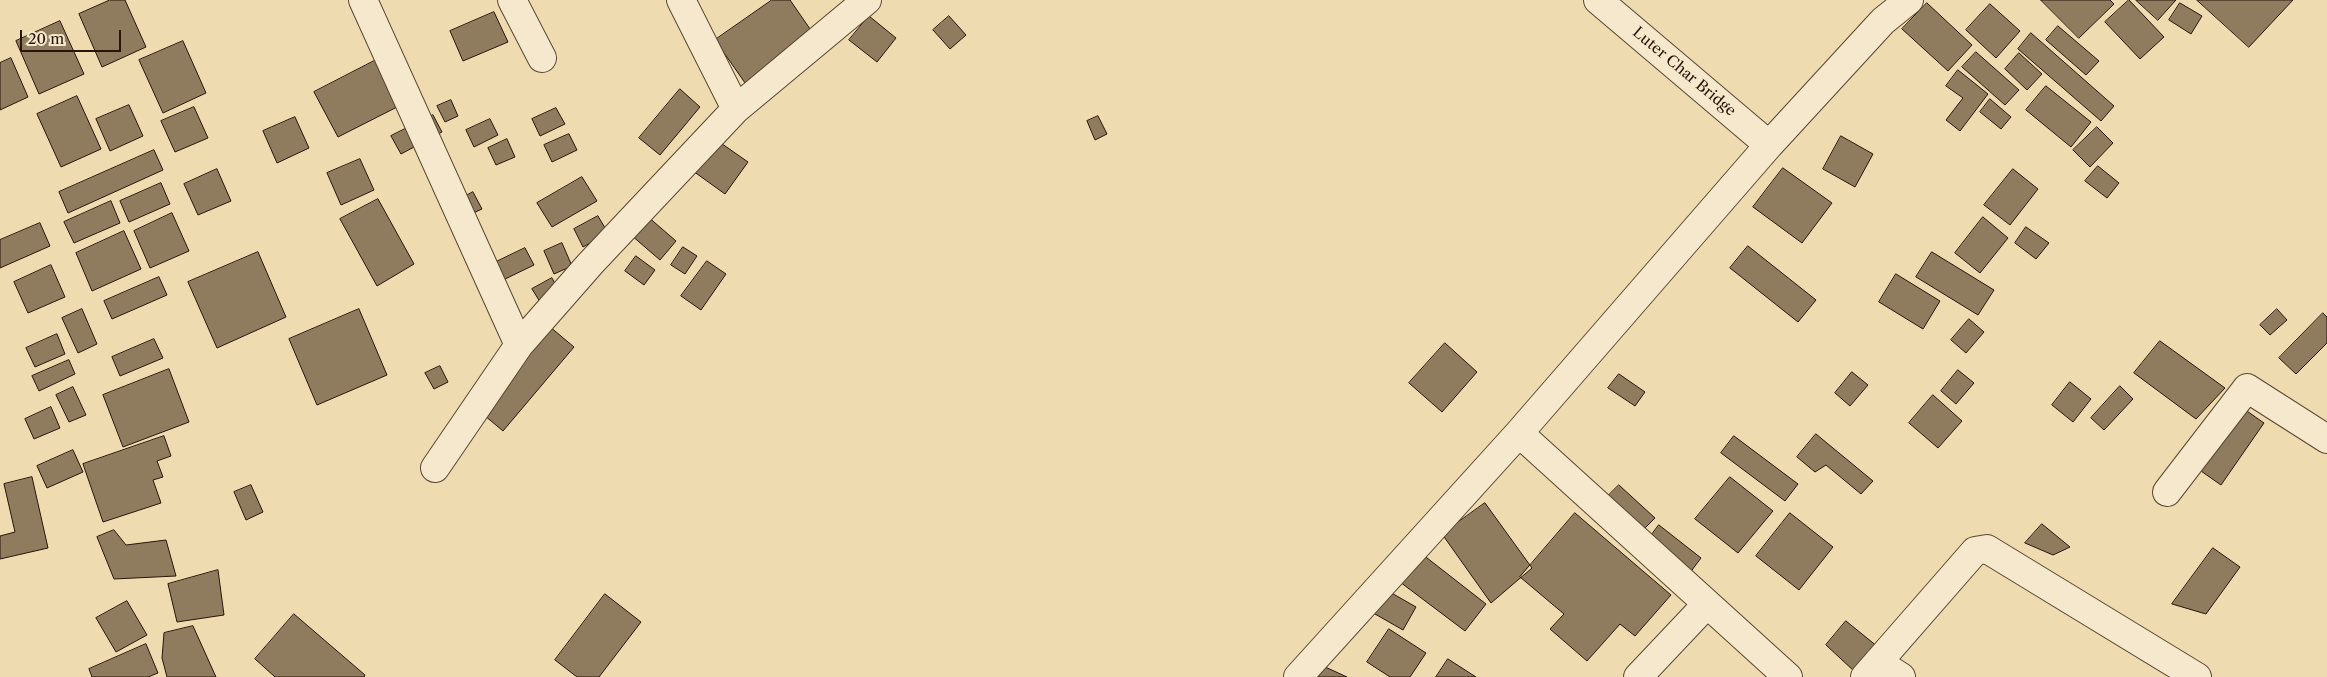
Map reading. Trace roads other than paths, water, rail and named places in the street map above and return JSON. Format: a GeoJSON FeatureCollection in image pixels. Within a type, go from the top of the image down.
{"type":"FeatureCollection","features":[{"type":"Feature","properties":{"kind":"street"},"geometry":{"type":"LineString","coordinates":[[363,0],[519,345]]}},
{"type":"Feature","properties":{"kind":"street"},"geometry":{"type":"LineString","coordinates":[[512,0],[542,58]]}},
{"type":"Feature","properties":{"kind":"street"},"geometry":{"type":"LineString","coordinates":[[681,0],[736,109]]}},
{"type":"Feature","properties":{"kind":"street"},"geometry":{"type":"LineString","coordinates":[[435,468],[519,345],[590,264],[736,109],[867,0]]}},
{"type":"Feature","properties":{"kind":"street","name":"Luter Char Bridge"},"geometry":{"type":"LineString","coordinates":[[1598,0],[1769,144]]}},
{"type":"Feature","properties":{"kind":"street"},"geometry":{"type":"LineString","coordinates":[[1298,677],[1519,433],[1769,144],[1883,21],[1909,0]]}},
{"type":"Feature","properties":{"kind":"street"},"geometry":{"type":"LineString","coordinates":[[2167,492],[2247,388],[2327,439]]}},
{"type":"Feature","properties":{"kind":"street"},"geometry":{"type":"LineString","coordinates":[[1519,433],[1788,677]]}},
{"type":"Feature","properties":{"kind":"street"},"geometry":{"type":"LineString","coordinates":[[1901,677],[1872,669],[1975,551],[1987,549],[2197,677]]}},
{"type":"Feature","properties":{"kind":"street"},"geometry":{"type":"LineString","coordinates":[[1638,677],[1707,604]]}}]}
